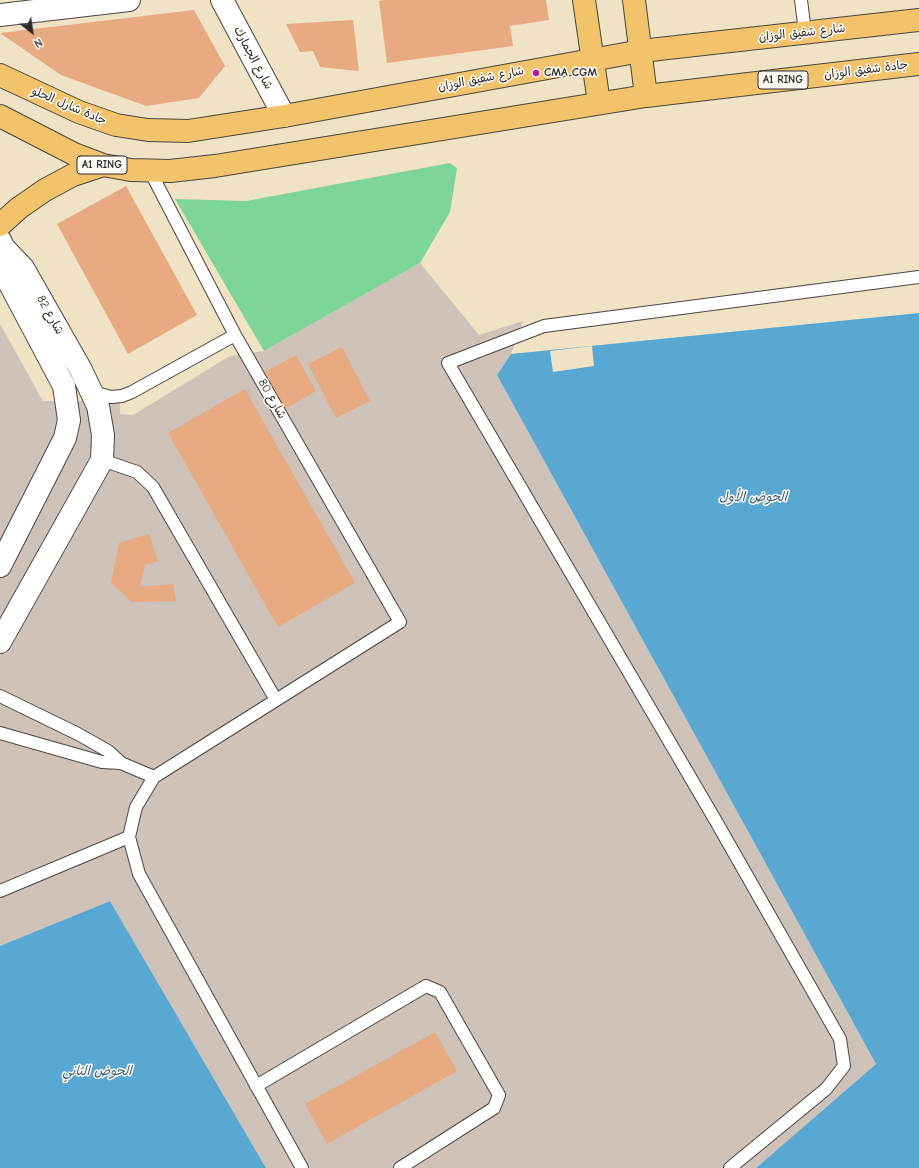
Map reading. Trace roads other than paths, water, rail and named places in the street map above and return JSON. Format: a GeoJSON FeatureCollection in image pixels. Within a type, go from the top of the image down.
{"type":"FeatureCollection","features":[{"type":"Feature","properties":{"kind":"main road"},"geometry":{"type":"LineString","coordinates":[[584,0],[599,103]]}},
{"type":"Feature","properties":{"kind":"main road"},"geometry":{"type":"LineString","coordinates":[[634,0],[646,96]]}},
{"type":"Feature","properties":{"kind":"main road","name":"شارع شفيق الوزان"},"geometry":{"type":"LineString","coordinates":[[188,131],[284,116],[641,50],[919,20]]}},
{"type":"Feature","properties":{"kind":"main road","name":"جادة شفيق الوزان"},"geometry":{"type":"LineString","coordinates":[[646,96],[919,64]]}},
{"type":"Feature","properties":{"kind":"main road","name":"جادة شارل الحلو"},"geometry":{"type":"LineString","coordinates":[[0,75],[79,112],[116,125],[148,130],[188,131]]}},
{"type":"Feature","properties":{"kind":"main road","name":"A1 RING"},"geometry":{"type":"LineString","coordinates":[[0,116],[74,154],[103,165],[150,171],[170,171],[215,166],[646,96]]}},
{"type":"Feature","properties":{"kind":"main road"},"geometry":{"type":"LineString","coordinates":[[0,224],[19,208],[45,190],[73,175],[103,165]]}},
{"type":"Feature","properties":{"kind":"street"},"geometry":{"type":"LineString","coordinates":[[0,15],[129,0]]}},
{"type":"Feature","properties":{"kind":"street","name":"شارع الجمارك"},"geometry":{"type":"LineString","coordinates":[[222,0],[284,116]]}},
{"type":"Feature","properties":{"kind":"street","name":"شارع 82"},"geometry":{"type":"LineString","coordinates":[[0,566],[65,438],[69,420],[64,386],[5,273],[2,244]]}},
{"type":"Feature","properties":{"kind":"street","name":"شارع 82"},"geometry":{"type":"LineString","coordinates":[[2,244],[22,268],[90,388],[98,406],[103,435],[102,460]]}},
{"type":"Feature","properties":{"kind":"street"},"geometry":{"type":"LineString","coordinates":[[64,386],[90,388]]}},
{"type":"Feature","properties":{"kind":"street"},"geometry":{"type":"LineString","coordinates":[[0,642],[102,460]]}},
{"type":"Feature","properties":{"kind":"lane"},"geometry":{"type":"LineString","coordinates":[[801,0],[805,32]]}},
{"type":"Feature","properties":{"kind":"lane","name":"شارع 80"},"geometry":{"type":"LineString","coordinates":[[150,171],[235,335],[400,622],[276,700]]}},
{"type":"Feature","properties":{"kind":"lane"},"geometry":{"type":"LineString","coordinates":[[730,1168],[826,1089],[844,1066],[840,1039],[717,823],[448,363],[544,326],[919,277]]}},
{"type":"Feature","properties":{"kind":"lane"},"geometry":{"type":"LineString","coordinates":[[90,388],[100,394],[111,397],[122,396],[132,392],[235,335]]}},
{"type":"Feature","properties":{"kind":"lane"},"geometry":{"type":"LineString","coordinates":[[102,460],[137,472],[153,487],[276,700],[154,777],[136,807],[129,837],[139,874],[302,1168]]}},
{"type":"Feature","properties":{"kind":"lane"},"geometry":{"type":"LineString","coordinates":[[0,696],[78,734],[108,751],[121,763],[154,777]]}},
{"type":"Feature","properties":{"kind":"lane"},"geometry":{"type":"LineString","coordinates":[[0,733],[102,762],[121,763]]}},
{"type":"Feature","properties":{"kind":"lane"},"geometry":{"type":"LineString","coordinates":[[0,890],[129,837]]}},
{"type":"Feature","properties":{"kind":"lane"},"geometry":{"type":"LineString","coordinates":[[256,1086],[426,986],[440,992],[499,1094],[494,1108],[400,1168]]}},
{"type":"Feature","properties":{"kind":"water","name":"الحوض الأول"},"geometry":{"type":"Polygon","coordinates":[[[919,313],[919,1168],[756,1168],[876,1064],[497,375],[511,354],[919,313]]]}},
{"type":"Feature","properties":{"kind":"water","name":"الحوض الثاني"},"geometry":{"type":"Polygon","coordinates":[[[110,901],[266,1168],[0,1168],[0,946],[110,901]]]}},
{"type":"Feature","properties":{"kind":"place","name":"CMA CGM"},"geometry":{"type":"Point","coordinates":[536,73]}}]}
